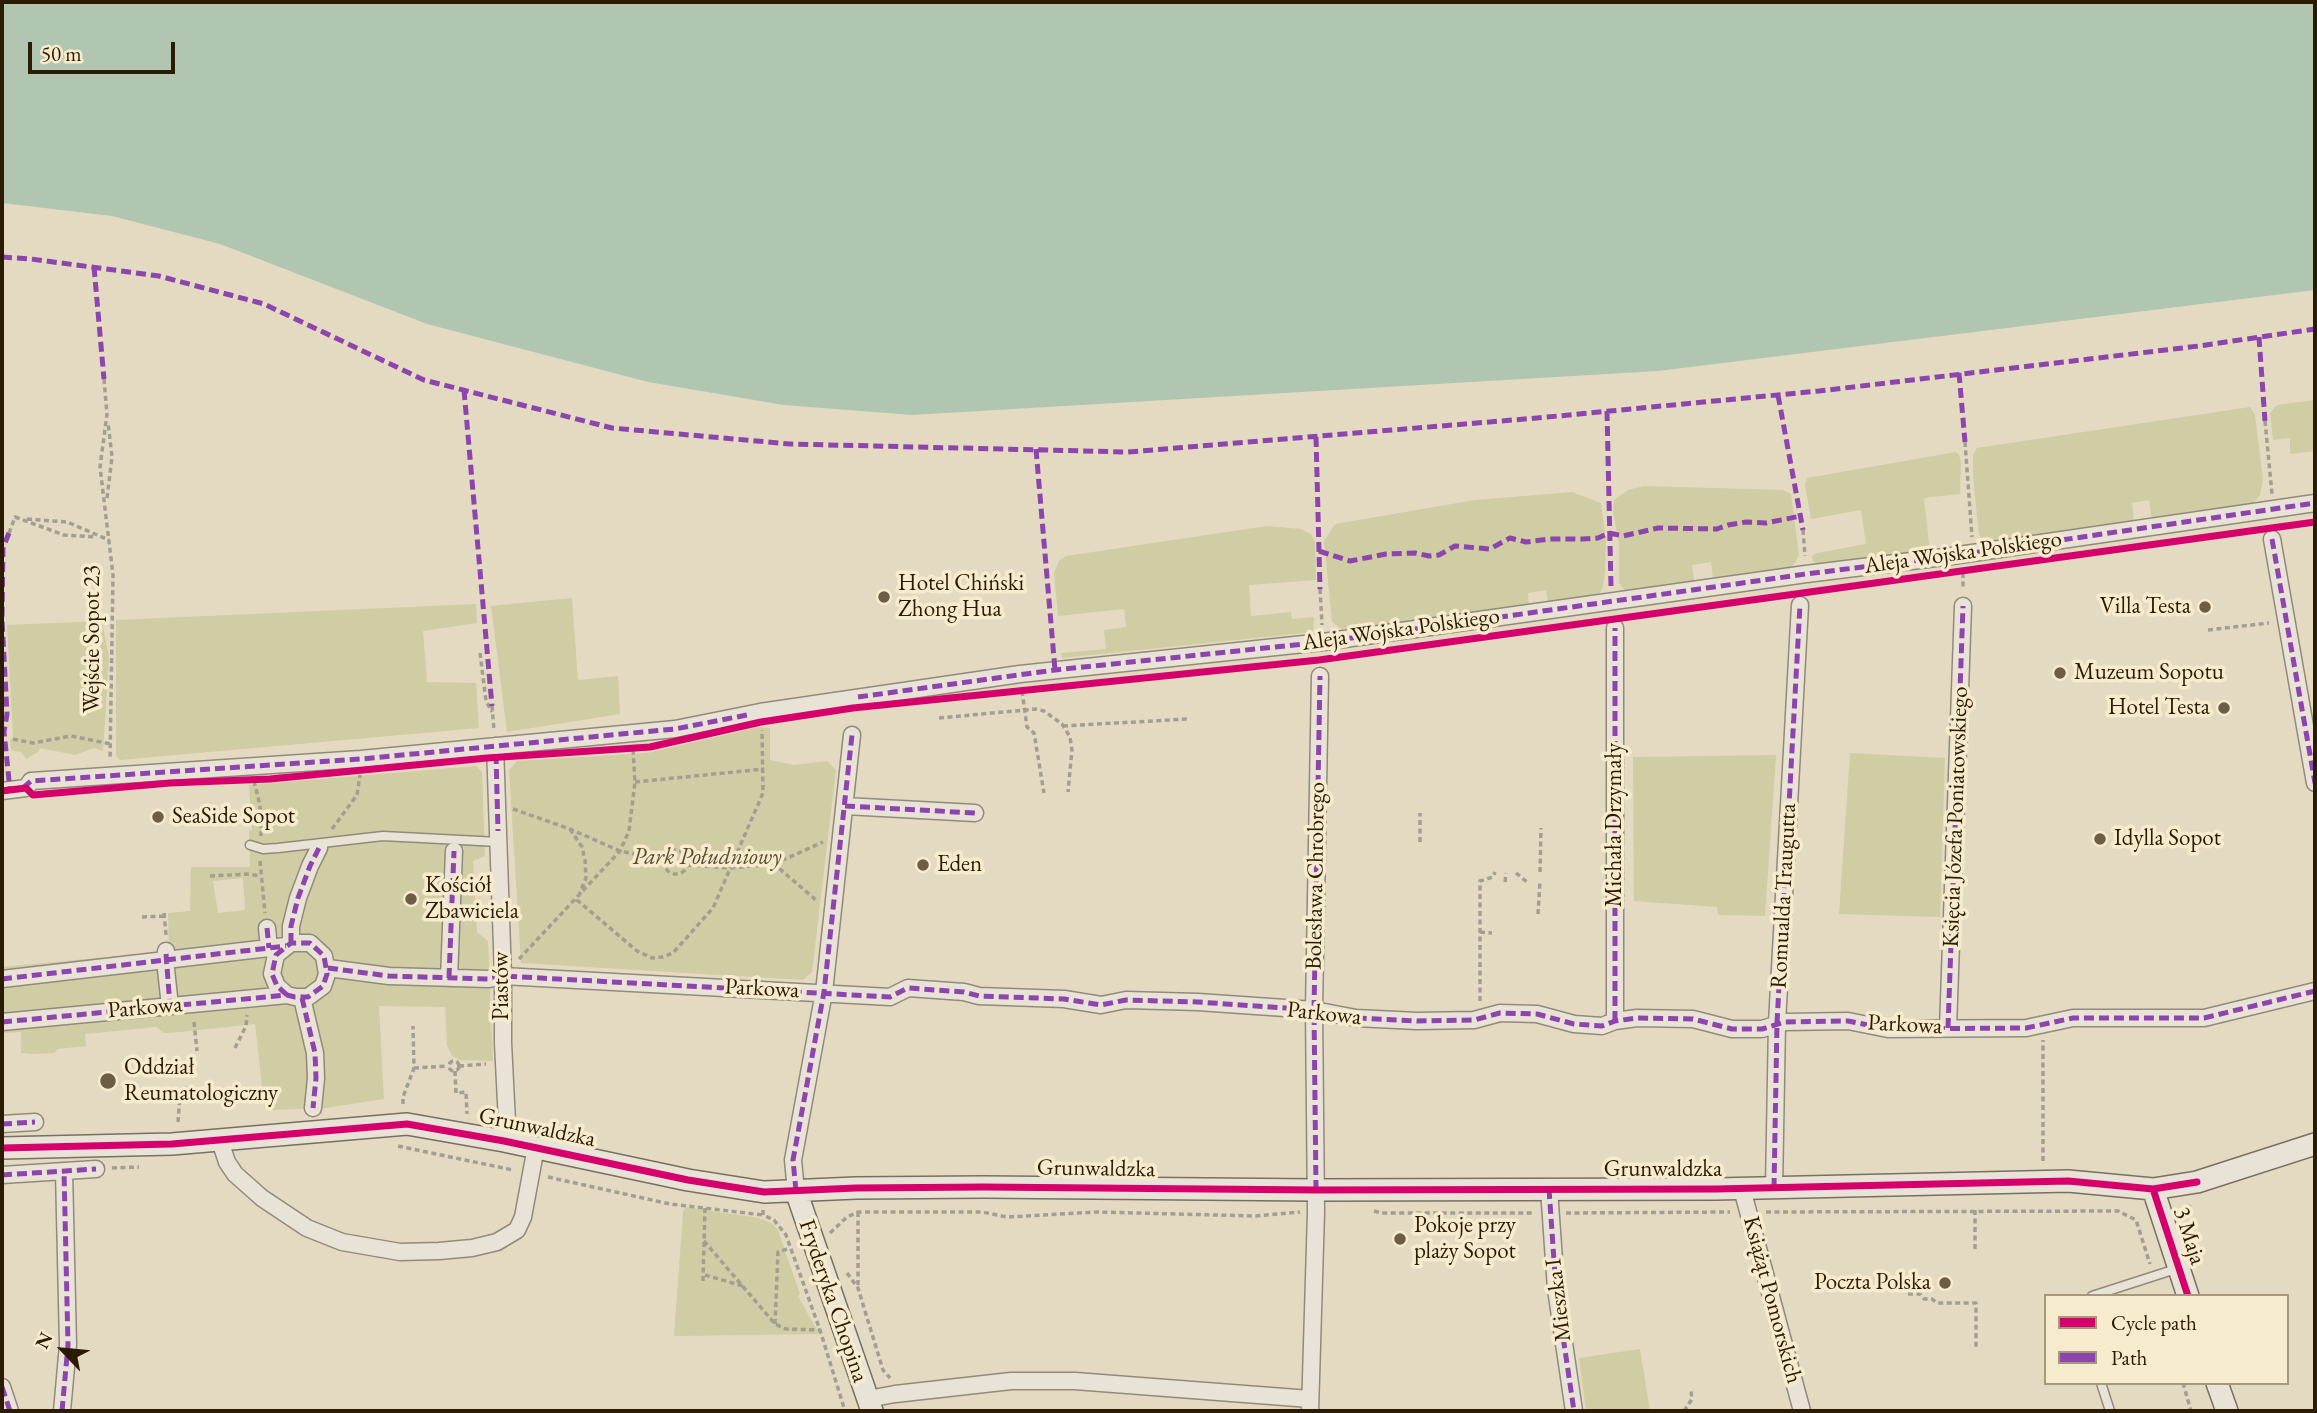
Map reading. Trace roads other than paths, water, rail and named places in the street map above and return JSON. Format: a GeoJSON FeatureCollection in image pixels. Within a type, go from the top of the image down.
{"type":"FeatureCollection","features":[{"type":"Feature","properties":{"kind":"street","name":"Aleja Wojska Polskiego"},"geometry":{"type":"LineString","coordinates":[[2,791],[26,788],[31,782],[361,759],[491,746],[636,744],[675,729],[760,712],[1020,674],[1322,642],[2315,503]]}},
{"type":"Feature","properties":{"kind":"street"},"geometry":{"type":"LineString","coordinates":[[2272,539],[2315,783]]}},
{"type":"Feature","properties":{"kind":"street","name":"Romualda Traugutta"},"geometry":{"type":"LineString","coordinates":[[1774,1188],[1777,1023],[1800,604]]}},
{"type":"Feature","properties":{"kind":"street","name":"Księcia Józefa Poniatowskiego"},"geometry":{"type":"LineString","coordinates":[[1948,1028],[1963,606]]}},
{"type":"Feature","properties":{"kind":"street","name":"Michała Drzymały"},"geometry":{"type":"LineString","coordinates":[[1615,628],[1615,1021]]}},
{"type":"Feature","properties":{"kind":"street","name":"Bolesława Chrobrego"},"geometry":{"type":"LineString","coordinates":[[1310,1405],[1316,1190],[1314,1010],[1320,676]]}},
{"type":"Feature","properties":{"kind":"street"},"geometry":{"type":"LineString","coordinates":[[796,1191],[793,1160],[824,992],[852,735]]}},
{"type":"Feature","properties":{"kind":"street","name":"Piastów"},"geometry":{"type":"LineString","coordinates":[[491,746],[498,804],[507,1122],[504,1141]]}},
{"type":"Feature","properties":{"kind":"street"},"geometry":{"type":"LineString","coordinates":[[845,806],[975,813]]}},
{"type":"Feature","properties":{"kind":"street"},"geometry":{"type":"LineString","coordinates":[[313,1108],[315,1053],[295,996],[277,986],[272,968],[276,955],[288,944],[298,898],[321,845]]}},
{"type":"Feature","properties":{"kind":"street"},"geometry":{"type":"LineString","coordinates":[[449,978],[454,851]]}},
{"type":"Feature","properties":{"kind":"street"},"geometry":{"type":"LineString","coordinates":[[267,929],[268,948]]}},
{"type":"Feature","properties":{"kind":"street","name":"Parkowa"},"geometry":{"type":"LineString","coordinates":[[2,979],[166,955],[268,948],[303,942],[315,946],[324,956],[328,968],[389,976],[489,979],[503,976],[890,997],[908,988],[964,992],[979,996],[1064,999],[1101,1005],[1126,1000],[1314,1010],[1356,1018],[1417,1021],[1474,1020],[1500,1013],[1532,1014],[1574,1024],[1602,1026],[1637,1018],[1693,1019],[1732,1029],[1762,1029],[1777,1023],[1848,1021],[1888,1029],[2026,1028],[2073,1018],[2204,1018],[2315,991]]}},
{"type":"Feature","properties":{"kind":"street"},"geometry":{"type":"LineString","coordinates":[[166,955],[170,1006]]}},
{"type":"Feature","properties":{"kind":"street"},"geometry":{"type":"LineString","coordinates":[[295,996],[319,990],[326,980],[328,968]]}},
{"type":"Feature","properties":{"kind":"street","name":"Parkowa"},"geometry":{"type":"LineString","coordinates":[[2,1022],[295,996]]}},
{"type":"Feature","properties":{"kind":"street"},"geometry":{"type":"LineString","coordinates":[[2,1124],[35,1122]]}},
{"type":"Feature","properties":{"kind":"street","name":"Grunwaldzka"},"geometry":{"type":"LineString","coordinates":[[2,1148],[220,1141],[387,1124],[434,1127],[688,1180],[764,1192],[972,1187],[1316,1190],[1742,1189],[2068,1181],[2153,1189],[2197,1182],[2315,1144]]}},
{"type":"Feature","properties":{"kind":"street"},"geometry":{"type":"LineString","coordinates":[[220,1141],[227,1162],[235,1174],[262,1198],[307,1228],[342,1241],[400,1252],[439,1251],[497,1242],[517,1230],[523,1217],[536,1147]]}},
{"type":"Feature","properties":{"kind":"street"},"geometry":{"type":"LineString","coordinates":[[2,1175],[96,1169]]}},
{"type":"Feature","properties":{"kind":"street"},"geometry":{"type":"LineString","coordinates":[[62,1411],[68,1345],[64,1171]]}},
{"type":"Feature","properties":{"kind":"street","name":"Mieszka I"},"geometry":{"type":"LineString","coordinates":[[1549,1189],[1556,1289],[1574,1411]]}},
{"type":"Feature","properties":{"kind":"street","name":"Książąt Pomorskich"},"geometry":{"type":"LineString","coordinates":[[1742,1189],[1802,1411]]}},
{"type":"Feature","properties":{"kind":"street","name":"3 Maja"},"geometry":{"type":"LineString","coordinates":[[2153,1189],[2188,1294]]}},
{"type":"Feature","properties":{"kind":"street","name":"Fryderyka Chopina"},"geometry":{"type":"LineString","coordinates":[[796,1191],[870,1405]]}},
{"type":"Feature","properties":{"kind":"street"},"geometry":{"type":"LineString","coordinates":[[870,1405],[895,1394],[1011,1381],[1075,1381],[1310,1405]]}},
{"type":"Feature","properties":{"kind":"street"},"geometry":{"type":"LineString","coordinates":[[2218,1385],[2227,1411]]}},
{"type":"Feature","properties":{"kind":"street"},"geometry":{"type":"LineString","coordinates":[[2,1387],[6,1408]]}},
{"type":"Feature","properties":{"kind":"lane"},"geometry":{"type":"LineString","coordinates":[[250,845],[270,848],[321,845],[383,836],[498,836]]}},
{"type":"Feature","properties":{"kind":"lane"},"geometry":{"type":"LineString","coordinates":[[2098,1294],[2179,1268]]}},
{"type":"Feature","properties":{"kind":"lane"},"geometry":{"type":"LineString","coordinates":[[2102,1385],[2110,1411]]}},
{"type":"Feature","properties":{"kind":"place","name":"Hotel Chiński Zhong Hua"},"geometry":{"type":"Point","coordinates":[884,597]}},
{"type":"Feature","properties":{"kind":"place","name":"Villa Testa"},"geometry":{"type":"Point","coordinates":[2205,607]}},
{"type":"Feature","properties":{"kind":"place","name":"Muzeum Sopotu"},"geometry":{"type":"Point","coordinates":[2060,673]}},
{"type":"Feature","properties":{"kind":"place","name":"Hotel Testa"},"geometry":{"type":"Point","coordinates":[2224,708]}},
{"type":"Feature","properties":{"kind":"place","name":"SeaSide Sopot"},"geometry":{"type":"Point","coordinates":[158,817]}},
{"type":"Feature","properties":{"kind":"place","name":"Idylla Sopot"},"geometry":{"type":"Point","coordinates":[2100,839]}},
{"type":"Feature","properties":{"kind":"place","name":"Eden"},"geometry":{"type":"Point","coordinates":[923,865]}},
{"type":"Feature","properties":{"kind":"place","name":"Kościół Zbawiciela"},"geometry":{"type":"Point","coordinates":[411,899]}},
{"type":"Feature","properties":{"kind":"place","name":"Oddział Reumatologiczny"},"geometry":{"type":"Point","coordinates":[108,1081]}},
{"type":"Feature","properties":{"kind":"place","name":"Pokoje przy plaży Sopot"},"geometry":{"type":"Point","coordinates":[1400,1239]}},
{"type":"Feature","properties":{"kind":"place","name":"Poczta Polska"},"geometry":{"type":"Point","coordinates":[1945,1283]}},
{"type":"Feature","properties":{"kind":"park label","name":"Park Południowy"},"geometry":{"type":"Point","coordinates":[707,858]}}]}
